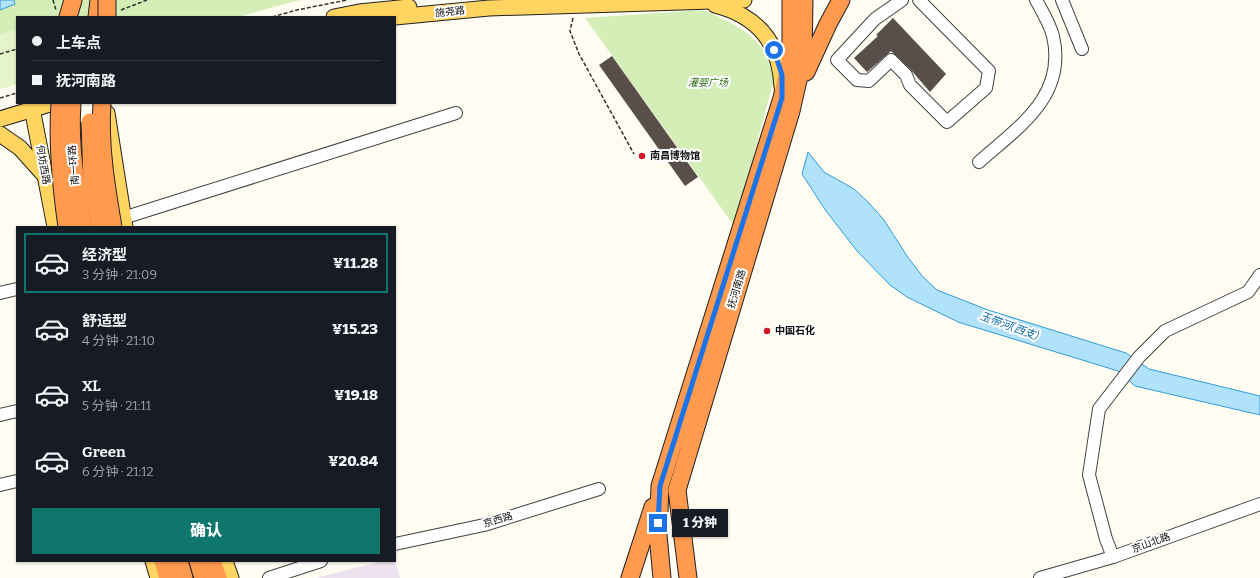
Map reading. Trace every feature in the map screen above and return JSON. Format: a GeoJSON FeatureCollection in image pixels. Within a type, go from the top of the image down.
{"type":"FeatureCollection","features":[{"type":"Feature","properties":{"kind":"highway"},"geometry":{"type":"LineString","coordinates":[[62,14],[72,0]]}},
{"type":"Feature","properties":{"kind":"highway"},"geometry":{"type":"LineString","coordinates":[[77,16],[79,0]]}},
{"type":"Feature","properties":{"kind":"highway"},"geometry":{"type":"LineString","coordinates":[[96,16],[99,0]]}},
{"type":"Feature","properties":{"kind":"highway","name":"抚河南路"},"geometry":{"type":"LineString","coordinates":[[688,578],[677,490],[787,105],[791,57],[791,0]]}},
{"type":"Feature","properties":{"kind":"highway","name":"抚河南路"},"geometry":{"type":"LineString","coordinates":[[662,578],[658,535],[660,486],[803,58],[804,0]]}},
{"type":"Feature","properties":{"kind":"highway"},"geometry":{"type":"LineString","coordinates":[[787,105],[841,0]]}},
{"type":"Feature","properties":{"kind":"highway"},"geometry":{"type":"LineString","coordinates":[[60,104],[58,126],[59,177],[67,226]]}},
{"type":"Feature","properties":{"kind":"highway","name":"南一环路"},"geometry":{"type":"LineString","coordinates":[[72,104],[70,122],[75,183],[82,226]]}},
{"type":"Feature","properties":{"kind":"highway","name":"南一环路"},"geometry":{"type":"LineString","coordinates":[[91,104],[92,181],[100,226]]}},
{"type":"Feature","properties":{"kind":"highway"},"geometry":{"type":"LineString","coordinates":[[102,104],[101,119],[105,179],[120,224]]}},
{"type":"Feature","properties":{"kind":"highway"},"geometry":{"type":"LineString","coordinates":[[630,578],[660,486]]}},
{"type":"Feature","properties":{"kind":"highway"},"geometry":{"type":"LineString","coordinates":[[162,562],[168,578]]}},
{"type":"Feature","properties":{"kind":"highway"},"geometry":{"type":"LineString","coordinates":[[179,562],[184,578]]}},
{"type":"Feature","properties":{"kind":"highway"},"geometry":{"type":"LineString","coordinates":[[198,562],[203,578]]}},
{"type":"Feature","properties":{"kind":"highway"},"geometry":{"type":"LineString","coordinates":[[212,562],[218,578]]}},
{"type":"Feature","properties":{"kind":"main road","name":"施尧路"},"geometry":{"type":"LineString","coordinates":[[339,16],[359,12],[484,0]]}},
{"type":"Feature","properties":{"kind":"main road","name":"施尧路"},"geometry":{"type":"LineString","coordinates":[[396,17],[489,8],[744,0]]}},
{"type":"Feature","properties":{"kind":"main road"},"geometry":{"type":"LineString","coordinates":[[702,2],[727,8],[742,15],[759,27],[771,42],[782,75],[787,105]]}},
{"type":"Feature","properties":{"kind":"main road"},"geometry":{"type":"LineString","coordinates":[[0,110],[41,104]]}},
{"type":"Feature","properties":{"kind":"main road"},"geometry":{"type":"LineString","coordinates":[[105,104],[120,224]]}},
{"type":"Feature","properties":{"kind":"main road"},"geometry":{"type":"LineString","coordinates":[[0,119],[29,105]]}},
{"type":"Feature","properties":{"kind":"main road","name":"何坊西路"},"geometry":{"type":"LineString","coordinates":[[29,105],[46,178],[55,226]]}},
{"type":"Feature","properties":{"kind":"main road"},"geometry":{"type":"LineString","coordinates":[[0,134],[20,148],[46,178]]}},
{"type":"Feature","properties":{"kind":"main road"},"geometry":{"type":"LineString","coordinates":[[153,562],[158,578]]}},
{"type":"Feature","properties":{"kind":"main road"},"geometry":{"type":"LineString","coordinates":[[225,562],[231,578]]}},
{"type":"Feature","properties":{"kind":"street"},"geometry":{"type":"LineString","coordinates":[[902,0],[875,20],[837,60],[857,80],[869,81],[891,60],[906,75],[910,85],[947,122],[986,88],[990,71],[919,0]]}},
{"type":"Feature","properties":{"kind":"street"},"geometry":{"type":"LineString","coordinates":[[979,162],[1035,113],[1049,90],[1055,65],[1052,36],[1036,0]]}},
{"type":"Feature","properties":{"kind":"street"},"geometry":{"type":"LineString","coordinates":[[1062,0],[1082,49]]}},
{"type":"Feature","properties":{"kind":"street"},"geometry":{"type":"LineString","coordinates":[[120,224],[456,113]]}},
{"type":"Feature","properties":{"kind":"street"},"geometry":{"type":"LineString","coordinates":[[1113,557],[1106,539],[1089,475],[1100,409],[1118,381],[1139,356],[1165,332],[1248,292],[1260,275]]}},
{"type":"Feature","properties":{"kind":"street"},"geometry":{"type":"LineString","coordinates":[[0,292],[16,289]]}},
{"type":"Feature","properties":{"kind":"street"},"geometry":{"type":"LineString","coordinates":[[0,415],[16,411]]}},
{"type":"Feature","properties":{"kind":"street"},"geometry":{"type":"LineString","coordinates":[[0,485],[16,481]]}},
{"type":"Feature","properties":{"kind":"street","name":"京西路"},"geometry":{"type":"LineString","coordinates":[[396,544],[484,524],[599,489]]}},
{"type":"Feature","properties":{"kind":"street","name":"京山北路"},"geometry":{"type":"LineString","coordinates":[[1040,578],[1113,557],[1260,504]]}},
{"type":"Feature","properties":{"kind":"street"},"geometry":{"type":"LineString","coordinates":[[269,578],[318,562]]}},
{"type":"Feature","properties":{"kind":"path"},"geometry":{"type":"LineString","coordinates":[[53,0],[62,14]]}},
{"type":"Feature","properties":{"kind":"path"},"geometry":{"type":"LineString","coordinates":[[110,10],[147,0]]}},
{"type":"Feature","properties":{"kind":"path"},"geometry":{"type":"LineString","coordinates":[[276,16],[347,0]]}},
{"type":"Feature","properties":{"kind":"path"},"geometry":{"type":"LineString","coordinates":[[573,18],[570,31],[579,54],[634,154]]}},
{"type":"Feature","properties":{"kind":"path"},"geometry":{"type":"LineString","coordinates":[[0,54],[16,49]]}},
{"type":"Feature","properties":{"kind":"path"},"geometry":{"type":"LineString","coordinates":[[0,98],[16,93]]}},
{"type":"Feature","properties":{"kind":"shaded area"},"geometry":{"type":"Polygon","coordinates":[[[379,562],[395,562],[400,578],[316,578],[379,562]]]}},
{"type":"Feature","properties":{"kind":"green space"},"geometry":{"type":"Polygon","coordinates":[[[14,0],[300,0],[242,16],[16,16],[16,84],[0,89],[0,10],[15,4],[14,0]]]}},
{"type":"Feature","properties":{"kind":"green space","name":"灌婴广场"},"geometry":{"type":"Polygon","coordinates":[[[703,10],[739,27],[757,42],[765,54],[774,79],[735,227],[585,18],[703,10]]]}},
{"type":"Feature","properties":{"kind":"green space"},"geometry":{"type":"Polygon","coordinates":[[[16,29],[16,84],[0,89],[0,34],[16,29]]]}},
{"type":"Feature","properties":{"kind":"water"},"geometry":{"type":"Polygon","coordinates":[[[0,0],[14,0],[15,4],[0,10],[0,0]]]}},
{"type":"Feature","properties":{"kind":"water","name":"玉带河(西支)"},"geometry":{"type":"Polygon","coordinates":[[[808,152],[824,172],[854,189],[868,202],[884,220],[907,256],[923,277],[937,290],[988,310],[1126,353],[1149,369],[1260,396],[1260,415],[1135,386],[1118,371],[958,322],[907,297],[890,285],[857,251],[826,211],[802,174],[808,152]]]}},
{"type":"Feature","properties":{"kind":"building"},"geometry":{"type":"Polygon","coordinates":[[[893,18],[946,74],[930,92],[911,70],[891,51],[867,72],[854,58],[878,36],[876,35],[893,18]]]}},
{"type":"Feature","properties":{"kind":"building"},"geometry":{"type":"Polygon","coordinates":[[[612,56],[698,177],[685,186],[599,65],[612,56]]]}},
{"type":"Feature","properties":{"kind":"place","name":"南昌博物馆"},"geometry":{"type":"Point","coordinates":[642,156]}},
{"type":"Feature","properties":{"kind":"place","name":"中国石化"},"geometry":{"type":"Point","coordinates":[767,331]}},
{"type":"Feature","properties":{"kind":"route"},"geometry":{"type":"LineString","coordinates":[[658,523],[660,486],[782,98],[782,75],[774,50]]}}]}
